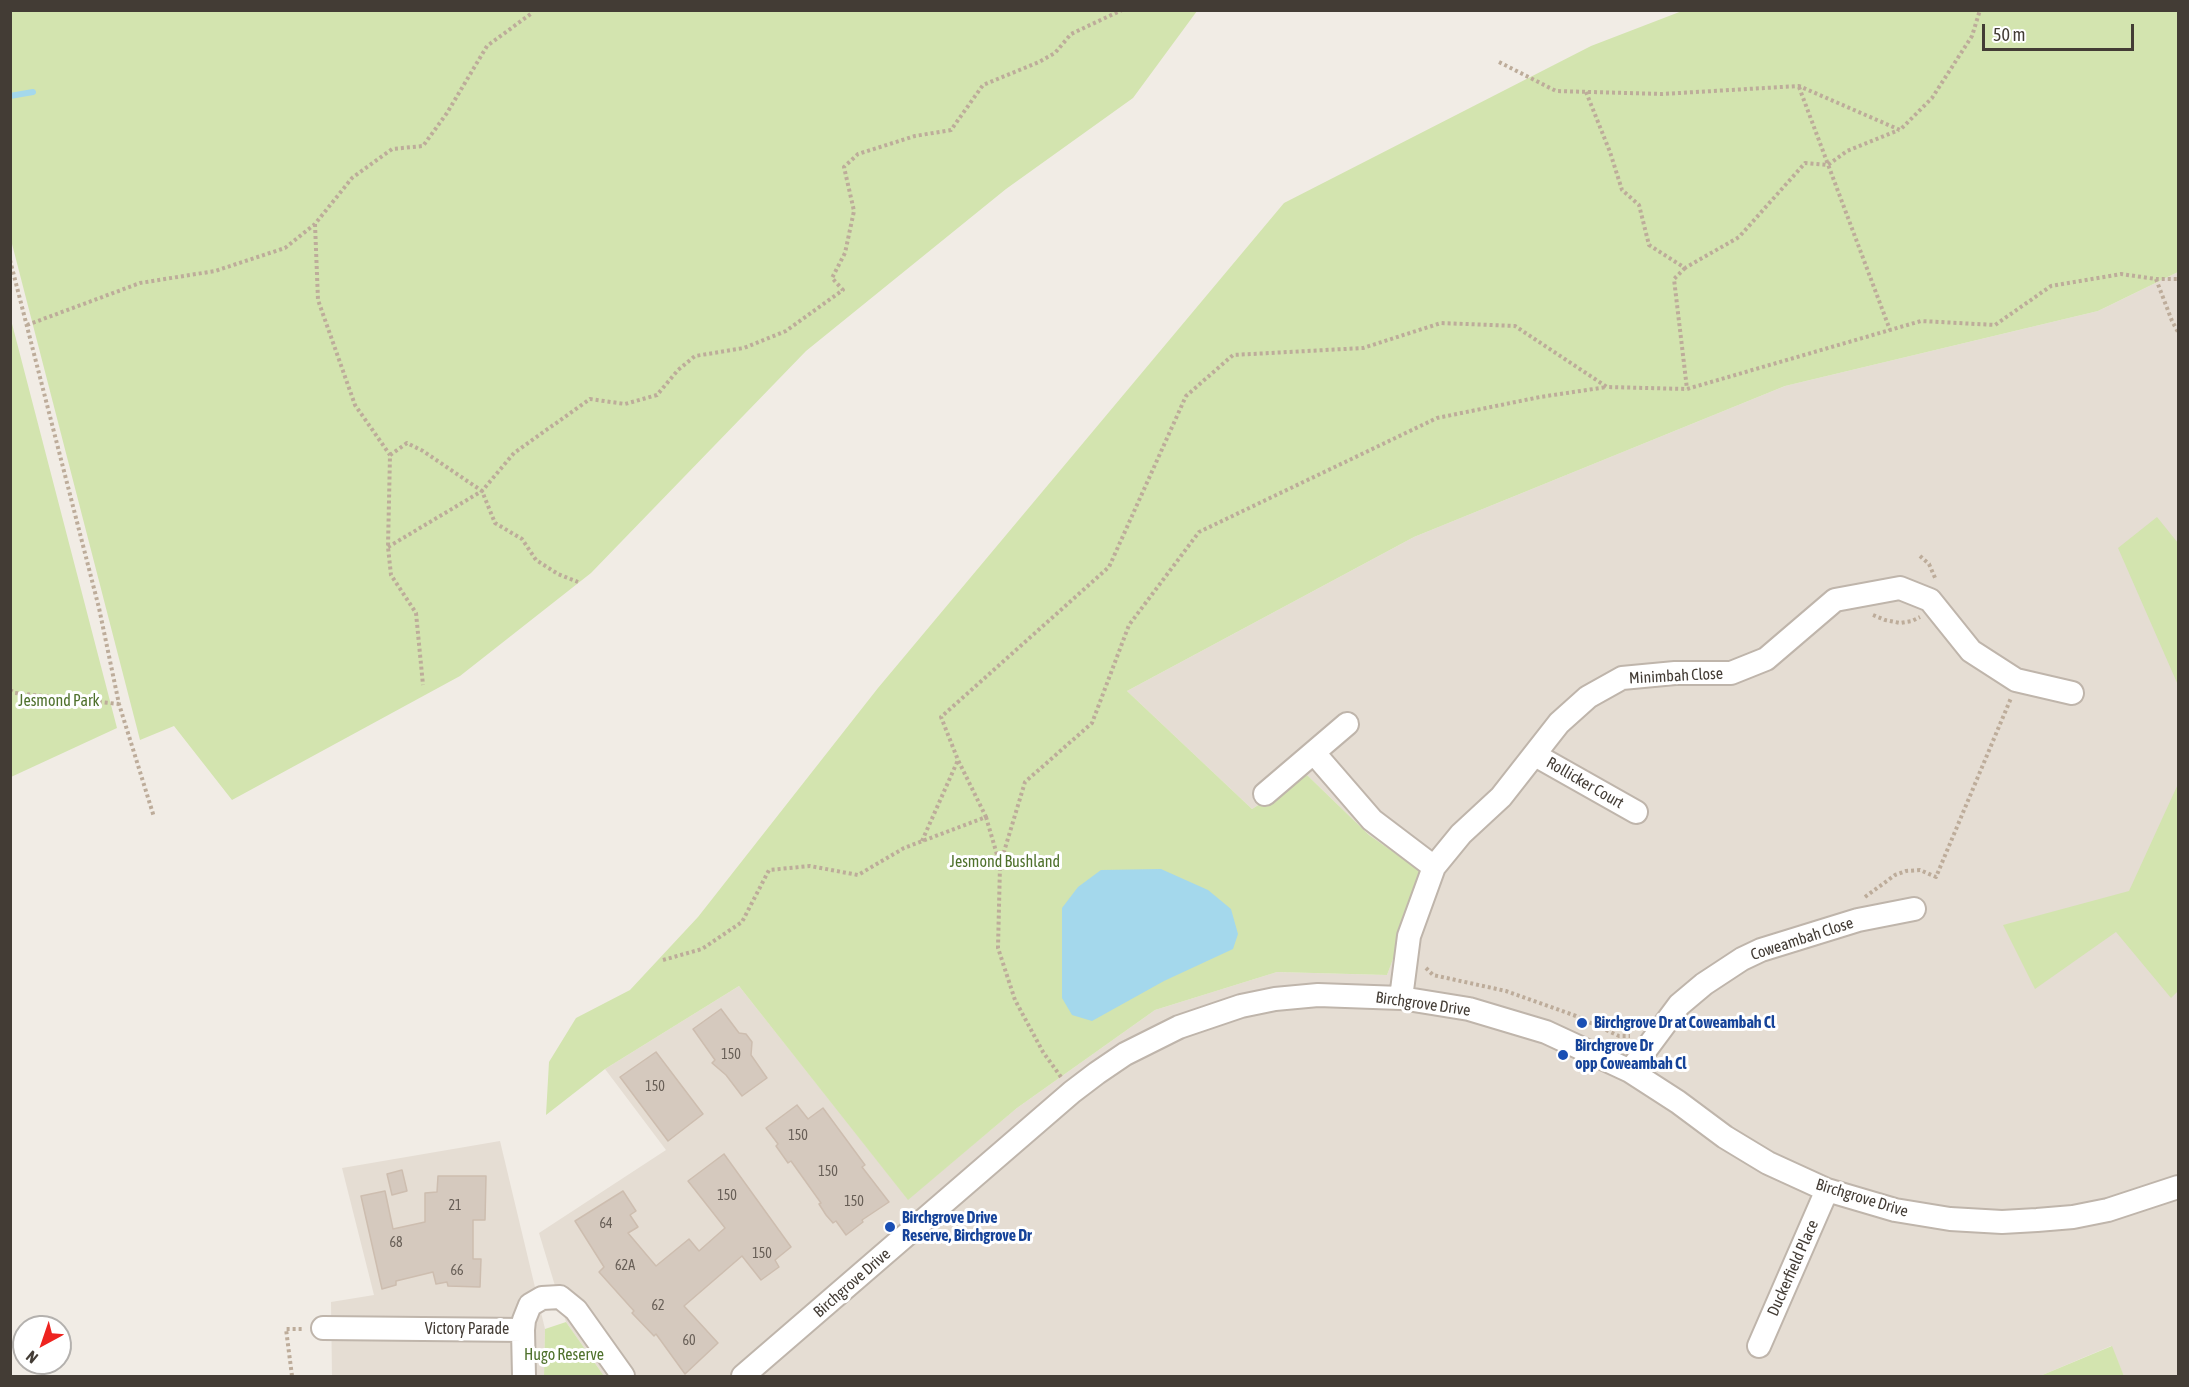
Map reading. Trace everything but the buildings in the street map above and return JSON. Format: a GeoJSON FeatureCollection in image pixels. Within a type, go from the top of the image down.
{"type":"FeatureCollection","features":[{"type":"Feature","properties":{"kind":"street","name":"Minimbah Close"},"geometry":{"type":"LineString","coordinates":[[1401,998],[1409,936],[1434,867],[1461,834],[1502,797],[1558,723],[1588,697],[1622,678],[1675,673],[1731,673],[1766,659],[1835,600],[1900,588],[1930,600],[1971,651],[2016,680],[2072,693]]}},
{"type":"Feature","properties":{"kind":"street"},"geometry":{"type":"LineString","coordinates":[[1265,794],[1347,724]]}},
{"type":"Feature","properties":{"kind":"street"},"geometry":{"type":"LineString","coordinates":[[1314,753],[1372,820],[1434,867]]}},
{"type":"Feature","properties":{"kind":"street","name":"Rollicker Court"},"geometry":{"type":"LineString","coordinates":[[1535,755],[1636,812]]}},
{"type":"Feature","properties":{"kind":"street","name":"Coweambah Close"},"geometry":{"type":"LineString","coordinates":[[1630,1071],[1679,1005],[1704,984],[1742,959],[1761,950],[1858,920],[1914,909]]}},
{"type":"Feature","properties":{"kind":"street","name":"Birchgrove Drive"},"geometry":{"type":"LineString","coordinates":[[743,1377],[1072,1092],[1125,1054],[1189,1023],[1241,1006],[1275,999],[1318,995],[1401,998],[1469,1009],[1546,1032],[1630,1071],[1678,1102],[1725,1137],[1767,1163],[1827,1190],[1895,1210],[1950,1219],[2002,1222],[2037,1221],[2091,1213],[2131,1203],[2178,1187]]}},
{"type":"Feature","properties":{"kind":"street","name":"Duckerfield Place"},"geometry":{"type":"LineString","coordinates":[[1759,1346],[1827,1190]]}},
{"type":"Feature","properties":{"kind":"street","name":"Victory Parade"},"geometry":{"type":"LineString","coordinates":[[322,1328],[523,1330],[530,1305],[542,1298],[560,1297],[576,1310],[623,1377]]}},
{"type":"Feature","properties":{"kind":"street"},"geometry":{"type":"LineString","coordinates":[[523,1330],[524,1377]]}},
{"type":"Feature","properties":{"kind":"path"},"geometry":{"type":"LineString","coordinates":[[27,325],[140,284],[215,271],[285,248],[315,224],[352,178],[392,150],[423,146],[447,113],[486,46],[532,13],[532,10]]}},
{"type":"Feature","properties":{"kind":"path"},"geometry":{"type":"LineString","coordinates":[[388,547],[482,491],[514,453],[590,399],[625,404],[657,395],[678,369],[694,356],[744,348],[786,331],[843,290],[832,278],[844,253],[854,211],[844,167],[858,154],[915,136],[951,130],[983,85],[1039,62],[1055,53],[1071,34],[1122,10]]}},
{"type":"Feature","properties":{"kind":"path"},"geometry":{"type":"LineString","coordinates":[[1687,389],[1674,279],[1685,268],[1739,237],[1805,163],[1828,165],[1847,151],[1900,130],[1932,98],[1972,36],[1980,10]]}},
{"type":"Feature","properties":{"kind":"path"},"geometry":{"type":"LineString","coordinates":[[1499,62],[1556,91],[1662,94],[1799,86],[1900,130]]}},
{"type":"Feature","properties":{"kind":"path"},"geometry":{"type":"LineString","coordinates":[[1799,86],[1890,330]]}},
{"type":"Feature","properties":{"kind":"path"},"geometry":{"type":"LineString","coordinates":[[1586,92],[1610,152],[1622,190],[1639,205],[1649,245],[1685,268]]}},
{"type":"Feature","properties":{"kind":"path"},"geometry":{"type":"LineString","coordinates":[[315,224],[318,300],[355,405],[390,455],[388,547],[391,575],[416,613],[423,685]]}},
{"type":"Feature","properties":{"kind":"path"},"geometry":{"type":"LineString","coordinates":[[10,260],[99,608],[119,704],[154,817]]}},
{"type":"Feature","properties":{"kind":"path"},"geometry":{"type":"LineString","coordinates":[[1072,1092],[1037,1042],[1016,1000],[998,948],[1000,865],[1025,782],[1092,723],[1129,625],[1199,532],[1437,418],[1540,397],[1608,387],[1687,389],[1921,321],[1995,325],[2051,286],[2121,274],[2156,279],[2178,279]]}},
{"type":"Feature","properties":{"kind":"path"},"geometry":{"type":"LineString","coordinates":[[2156,279],[2178,332]]}},
{"type":"Feature","properties":{"kind":"path"},"geometry":{"type":"LineString","coordinates":[[1000,865],[986,817],[958,760],[941,717],[1109,567],[1186,396],[1233,355],[1363,348],[1441,323],[1515,326],[1608,387]]}},
{"type":"Feature","properties":{"kind":"path"},"geometry":{"type":"LineString","coordinates":[[390,455],[407,443],[423,451],[482,491],[495,523],[522,539],[536,561],[578,582]]}},
{"type":"Feature","properties":{"kind":"path"},"geometry":{"type":"LineString","coordinates":[[1867,614],[1900,623],[1912,621],[1924,615],[1938,587],[1929,564],[1920,556]]}},
{"type":"Feature","properties":{"kind":"path"},"geometry":{"type":"LineString","coordinates":[[10,690],[15,693],[119,704]]}},
{"type":"Feature","properties":{"kind":"path"},"geometry":{"type":"LineString","coordinates":[[1936,877],[2012,696]]}},
{"type":"Feature","properties":{"kind":"path"},"geometry":{"type":"LineString","coordinates":[[922,841],[958,760]]}},
{"type":"Feature","properties":{"kind":"path"},"geometry":{"type":"LineString","coordinates":[[663,960],[702,949],[742,922],[769,870],[810,866],[858,875],[904,848],[986,817]]}},
{"type":"Feature","properties":{"kind":"path"},"geometry":{"type":"LineString","coordinates":[[1424,964],[1433,975],[1506,991],[1540,1002],[1619,1036],[1629,1037],[1635,1034]]}},
{"type":"Feature","properties":{"kind":"path"},"geometry":{"type":"LineString","coordinates":[[286,1329],[292,1377]]}},
{"type":"Feature","properties":{"kind":"shaded area"},"geometry":{"type":"Polygon","coordinates":[[[2178,272],[2178,1376],[2124,1376],[2111,1346],[2040,1376],[604,1376],[566,1322],[539,1233],[666,1150],[605,1069],[739,986],[908,1199],[1017,1108],[1155,1010],[1277,972],[1387,975],[1424,874],[1369,835],[1307,775],[1252,809],[1127,691],[1414,537],[1785,386],[2098,311],[2178,272]]]}},
{"type":"Feature","properties":{"kind":"shaded area"},"geometry":{"type":"Polygon","coordinates":[[[500,1141],[545,1329],[544,1376],[332,1376],[331,1302],[374,1295],[342,1168],[500,1141]]]}},
{"type":"Feature","properties":{"kind":"green space"},"geometry":{"type":"Polygon","coordinates":[[[10,11],[1197,11],[1133,98],[1006,189],[806,351],[591,573],[460,676],[232,800],[174,726],[140,740],[11,240],[10,11]]]}},
{"type":"Feature","properties":{"kind":"green space","name":"Jesmond Bushland"},"geometry":{"type":"Polygon","coordinates":[[[1682,11],[2178,11],[2178,272],[2098,311],[1785,386],[1414,537],[1127,691],[1252,809],[1307,775],[1369,835],[1425,874],[1387,975],[1277,972],[1155,1010],[1017,1108],[908,1200],[739,986],[605,1069],[546,1115],[549,1062],[576,1018],[630,990],[698,917],[878,688],[1284,203],[1591,46],[1682,11]]]}},
{"type":"Feature","properties":{"kind":"green space","name":"Jesmond Park"},"geometry":{"type":"Polygon","coordinates":[[[10,316],[117,728],[11,777],[10,777],[10,316]]]}},
{"type":"Feature","properties":{"kind":"green space"},"geometry":{"type":"Polygon","coordinates":[[[2157,517],[2178,543],[2178,685],[2118,548],[2157,517]]]}},
{"type":"Feature","properties":{"kind":"green space"},"geometry":{"type":"Polygon","coordinates":[[[2178,784],[2178,991],[2171,998],[2116,932],[2035,989],[2003,925],[2129,891],[2178,784]]]}},
{"type":"Feature","properties":{"kind":"green space","name":"Hugo Reserve"},"geometry":{"type":"Polygon","coordinates":[[[566,1322],[604,1376],[544,1376],[545,1329],[566,1322]]]}},
{"type":"Feature","properties":{"kind":"green space"},"geometry":{"type":"Polygon","coordinates":[[[2112,1346],[2124,1376],[2040,1376],[2112,1346]]]}},
{"type":"Feature","properties":{"kind":"water"},"geometry":{"type":"Polygon","coordinates":[[[1161,869],[1208,890],[1231,909],[1238,934],[1233,949],[1164,981],[1092,1021],[1072,1015],[1062,998],[1062,908],[1078,887],[1101,870],[1161,869]]]}},
{"type":"Feature","properties":{"kind":"waterway"},"geometry":{"type":"LineString","coordinates":[[10,96],[33,92]]}},
{"type":"Feature","properties":{"kind":"place","name":"Birchgrove Dr at Coweambah Cl"},"geometry":{"type":"Point","coordinates":[1582,1023]}},
{"type":"Feature","properties":{"kind":"place","name":"Birchgrove Dr opp Coweambah Cl"},"geometry":{"type":"Point","coordinates":[1563,1055]}},
{"type":"Feature","properties":{"kind":"place","name":"Birchgrove Drive Reserve, Birchgrove Dr"},"geometry":{"type":"Point","coordinates":[890,1227]}}]}
